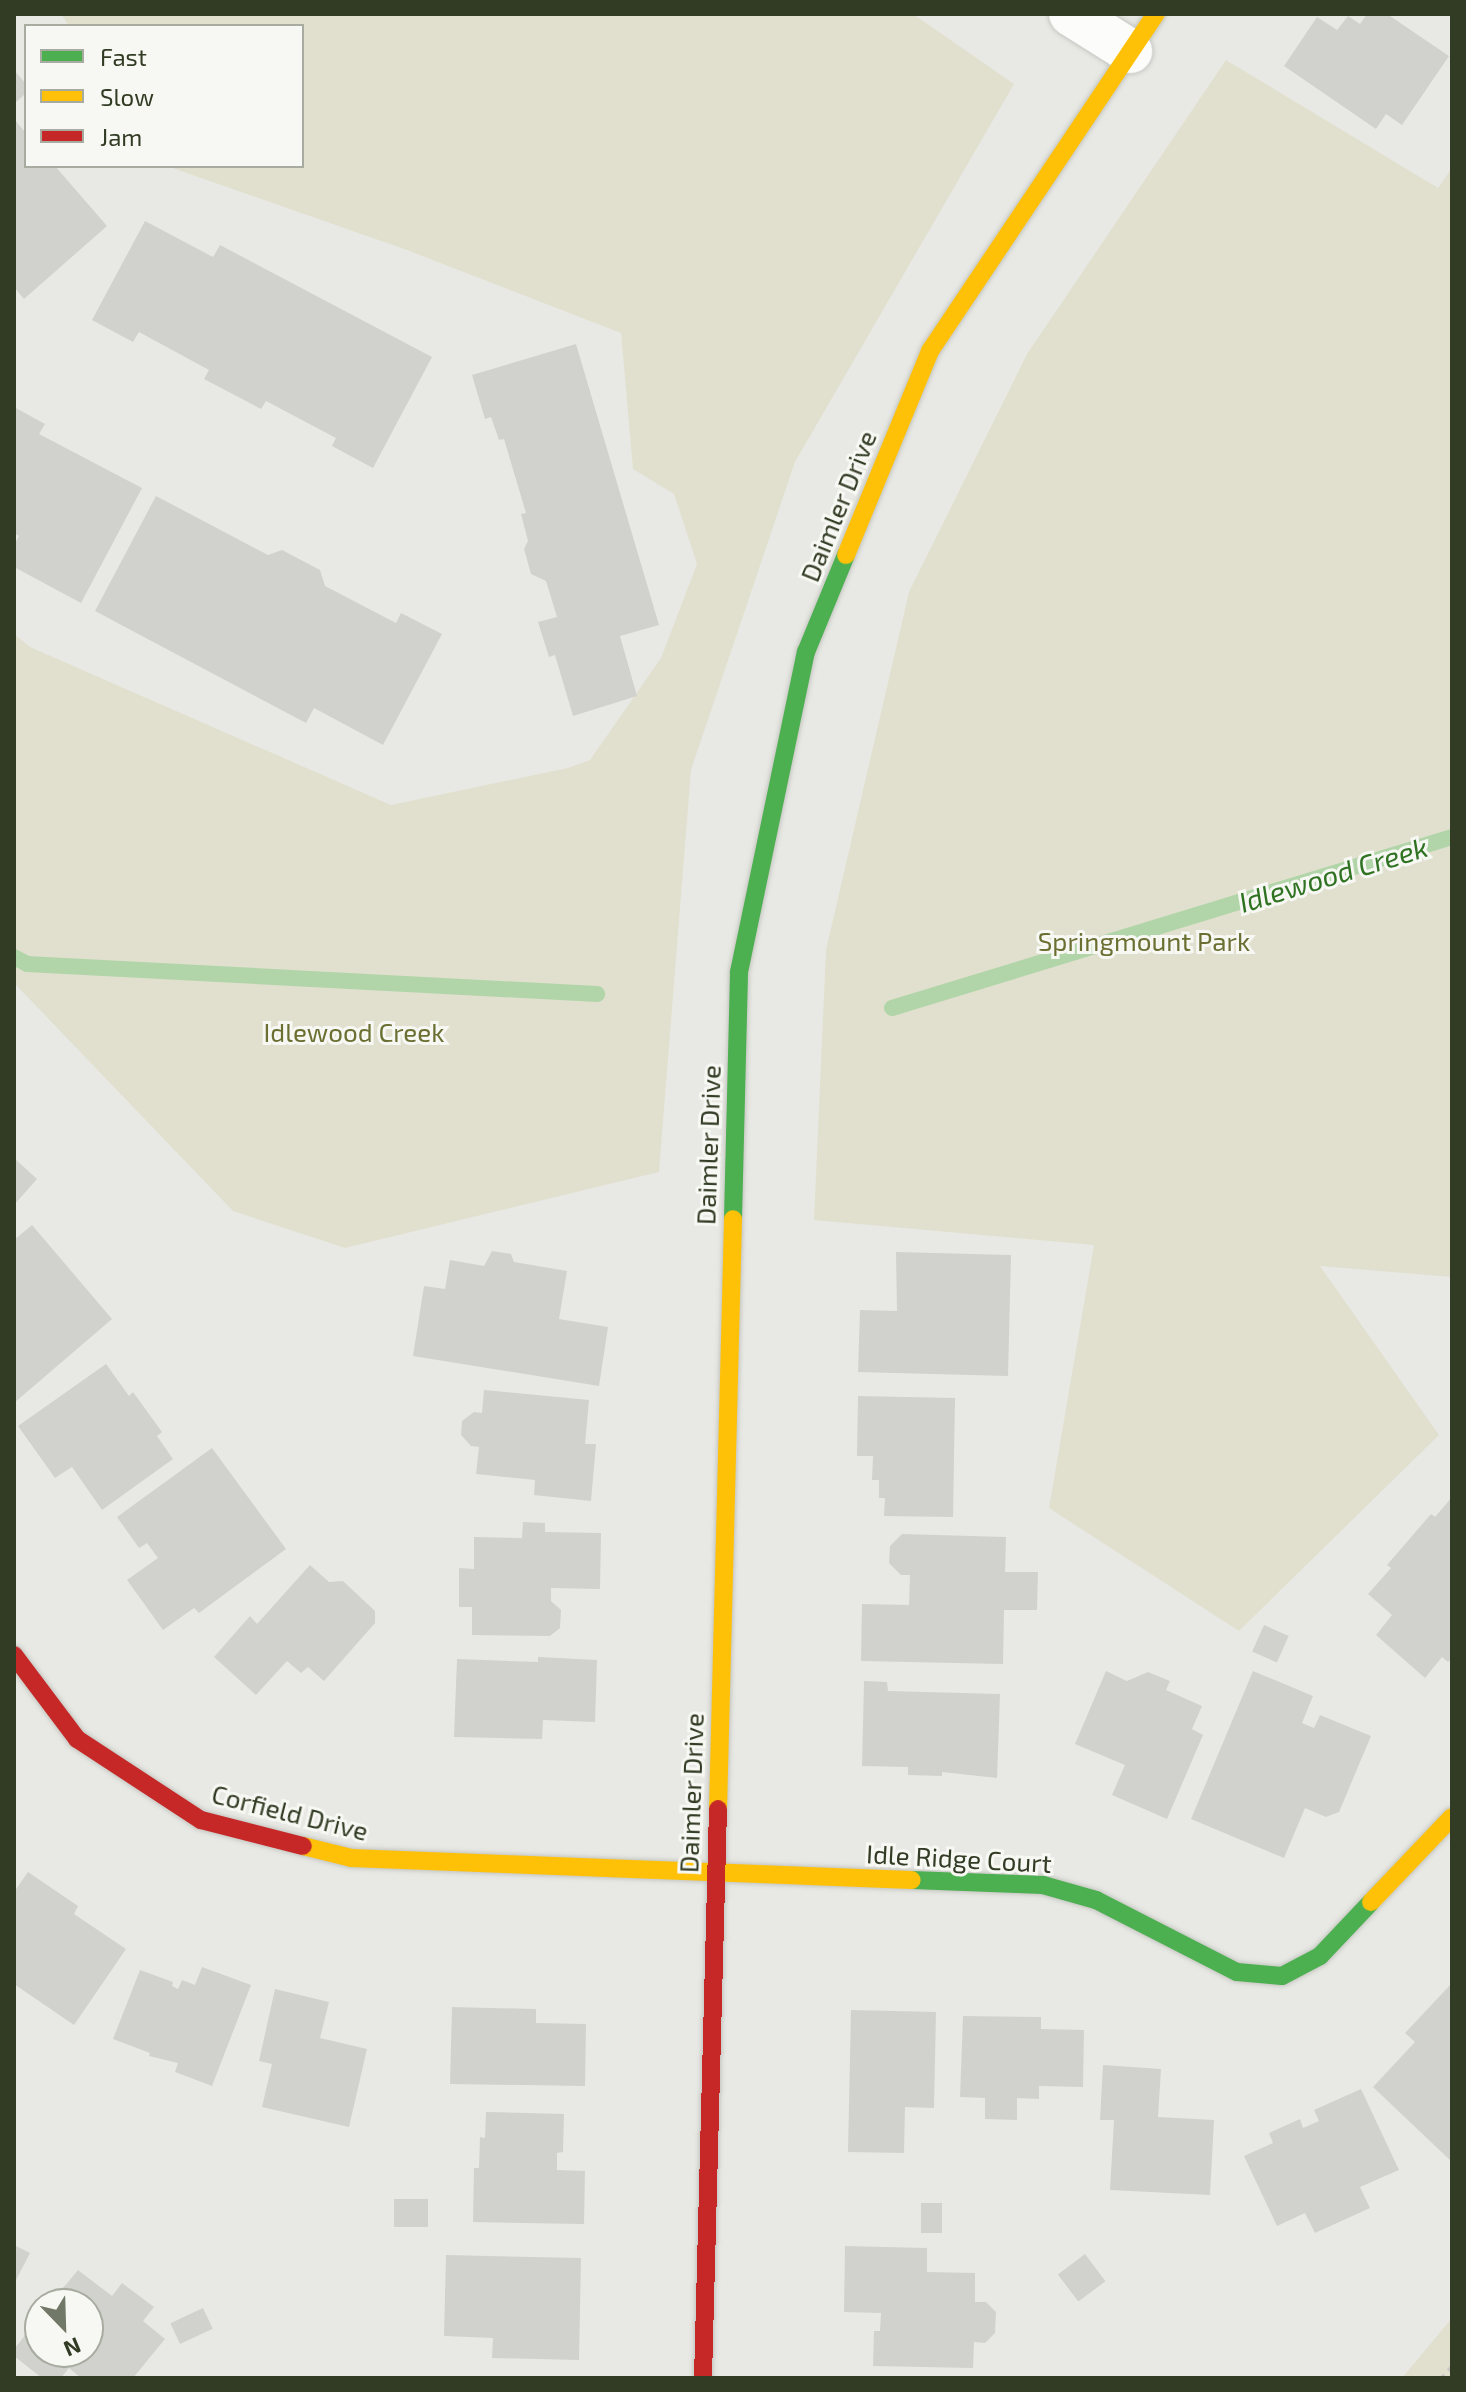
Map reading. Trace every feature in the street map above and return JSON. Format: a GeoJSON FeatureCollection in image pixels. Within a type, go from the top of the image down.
{"type":"FeatureCollection","features":[{"type":"Feature","properties":{"kind":"street"},"geometry":{"type":"LineString","coordinates":[[1071,14],[1130,51]]}},
{"type":"Feature","properties":{"kind":"street","name":"Daimler Drive"},"geometry":{"type":"LineString","coordinates":[[703,2378],[739,972],[806,652],[930,351],[1156,14]]}},
{"type":"Feature","properties":{"kind":"street","name":"Corfield Drive"},"geometry":{"type":"LineString","coordinates":[[14,1655],[77,1739],[201,1820],[351,1858],[715,1872]]}},
{"type":"Feature","properties":{"kind":"street","name":"Idle Ridge Court"},"geometry":{"type":"LineString","coordinates":[[715,1872],[1043,1885],[1096,1900],[1237,1972],[1282,1976],[1320,1956],[1452,1817]]}},
{"type":"Feature","properties":{"kind":"path"},"geometry":{"type":"LineString","coordinates":[[1442,2378],[1452,2367]]}},
{"type":"Feature","properties":{"kind":"green space","name":"Idlewood Creek"},"geometry":{"type":"Polygon","coordinates":[[[61,14],[913,14],[1014,84],[795,462],[691,770],[659,1172],[345,1248],[233,1211],[14,983],[14,634],[30,647],[391,805],[568,768],[590,760],[661,658],[697,564],[674,494],[633,469],[621,333],[407,250],[173,168],[304,168],[304,24],[68,24],[61,14]]]}},
{"type":"Feature","properties":{"kind":"green space","name":"Springmount Park"},"geometry":{"type":"Polygon","coordinates":[[[1226,60],[1438,188],[1452,168],[1452,1277],[1320,1266],[1439,1435],[1239,1631],[1049,1508],[1094,1245],[814,1220],[826,950],[909,592],[1027,354],[1226,60]]]}},
{"type":"Feature","properties":{"kind":"green space"},"geometry":{"type":"Polygon","coordinates":[[[1452,2318],[1452,2378],[1402,2378],[1452,2318]]]}},
{"type":"Feature","properties":{"kind":"building"},"geometry":{"type":"Polygon","coordinates":[[[1367,14],[1387,14],[1449,56],[1402,125],[1386,114],[1376,129],[1284,66],[1317,17],[1337,30],[1348,16],[1360,24],[1367,14]]]}},
{"type":"Feature","properties":{"kind":"building"},"geometry":{"type":"Polygon","coordinates":[[[14,70],[24,82],[24,95],[14,104],[14,70]]]}},
{"type":"Feature","properties":{"kind":"building"},"geometry":{"type":"Polygon","coordinates":[[[14,119],[24,131],[24,168],[57,168],[107,226],[24,299],[14,287],[14,119]]]}},
{"type":"Feature","properties":{"kind":"building"},"geometry":{"type":"Polygon","coordinates":[[[145,221],[213,257],[220,245],[432,357],[373,468],[332,446],[336,438],[266,401],[261,409],[204,379],[209,370],[139,332],[133,342],[92,320],[145,221]]]}},
{"type":"Feature","properties":{"kind":"building"},"geometry":{"type":"Polygon","coordinates":[[[576,344],[659,625],[620,636],[637,696],[573,716],[555,655],[549,657],[538,622],[557,617],[546,581],[531,574],[524,549],[528,541],[521,514],[526,513],[504,439],[499,440],[491,417],[485,419],[472,375],[576,344]]]}},
{"type":"Feature","properties":{"kind":"building"},"geometry":{"type":"Polygon","coordinates":[[[14,407],[45,424],[39,434],[142,488],[81,603],[14,567],[14,545],[19,536],[14,533],[14,407]]]}},
{"type":"Feature","properties":{"kind":"building"},"geometry":{"type":"Polygon","coordinates":[[[156,496],[268,555],[282,550],[320,570],[325,586],[396,623],[401,613],[442,634],[383,745],[314,708],[306,723],[95,611],[156,496]]]}},
{"type":"Feature","properties":{"kind":"building"},"geometry":{"type":"Polygon","coordinates":[[[14,1158],[37,1179],[14,1205],[14,1158]]]}},
{"type":"Feature","properties":{"kind":"building"},"geometry":{"type":"Polygon","coordinates":[[[32,1225],[112,1319],[14,1403],[14,1240],[32,1225]]]}},
{"type":"Feature","properties":{"kind":"building"},"geometry":{"type":"Polygon","coordinates":[[[492,1251],[511,1254],[514,1262],[567,1271],[559,1319],[608,1327],[599,1386],[413,1356],[424,1286],[445,1289],[450,1260],[484,1266],[492,1251]]]}},
{"type":"Feature","properties":{"kind":"building"},"geometry":{"type":"Polygon","coordinates":[[[896,1252],[1011,1255],[1008,1376],[858,1372],[860,1310],[897,1311],[896,1252]]]}},
{"type":"Feature","properties":{"kind":"building"},"geometry":{"type":"Polygon","coordinates":[[[106,1364],[129,1396],[133,1392],[162,1432],[157,1436],[173,1459],[102,1510],[72,1467],[55,1478],[18,1426],[106,1364]]]}},
{"type":"Feature","properties":{"kind":"building"},"geometry":{"type":"Polygon","coordinates":[[[484,1390],[589,1400],[585,1444],[596,1444],[591,1501],[534,1495],[535,1480],[476,1474],[479,1447],[471,1446],[461,1435],[462,1421],[474,1412],[482,1413],[484,1390]]]}},
{"type":"Feature","properties":{"kind":"building"},"geometry":{"type":"Polygon","coordinates":[[[858,1396],[955,1398],[953,1517],[884,1516],[885,1498],[879,1498],[879,1480],[872,1480],[873,1456],[857,1456],[858,1396]]]}},
{"type":"Feature","properties":{"kind":"building"},"geometry":{"type":"Polygon","coordinates":[[[212,1448],[286,1549],[199,1613],[194,1608],[163,1630],[127,1580],[158,1558],[147,1543],[139,1548],[117,1517],[212,1448]]]}},
{"type":"Feature","properties":{"kind":"building"},"geometry":{"type":"Polygon","coordinates":[[[1452,1497],[1452,1658],[1448,1662],[1442,1657],[1425,1678],[1376,1635],[1392,1615],[1368,1594],[1391,1568],[1387,1565],[1431,1514],[1435,1517],[1452,1497]]]}},
{"type":"Feature","properties":{"kind":"building"},"geometry":{"type":"Polygon","coordinates":[[[523,1522],[545,1523],[545,1532],[601,1533],[600,1589],[551,1588],[551,1601],[561,1610],[560,1628],[550,1636],[472,1635],[472,1607],[459,1607],[459,1568],[474,1569],[474,1537],[522,1538],[523,1522]]]}},
{"type":"Feature","properties":{"kind":"building"},"geometry":{"type":"Polygon","coordinates":[[[902,1534],[1006,1537],[1005,1572],[1038,1572],[1037,1610],[1004,1610],[1003,1664],[861,1661],[862,1604],[909,1605],[910,1575],[901,1575],[889,1563],[890,1546],[902,1534]]]}},
{"type":"Feature","properties":{"kind":"building"},"geometry":{"type":"Polygon","coordinates":[[[310,1565],[329,1582],[343,1581],[375,1611],[375,1623],[324,1681],[308,1667],[301,1673],[287,1661],[256,1695],[214,1657],[250,1616],[257,1624],[310,1565]]]}},
{"type":"Feature","properties":{"kind":"building"},"geometry":{"type":"Polygon","coordinates":[[[1264,1625],[1289,1636],[1277,1662],[1252,1651],[1264,1625]]]}},
{"type":"Feature","properties":{"kind":"building"},"geometry":{"type":"Polygon","coordinates":[[[538,1657],[597,1660],[595,1722],[543,1720],[542,1739],[454,1737],[457,1659],[538,1662],[538,1657]]]}},
{"type":"Feature","properties":{"kind":"building"},"geometry":{"type":"Polygon","coordinates":[[[1106,1671],[1127,1681],[1148,1672],[1170,1681],[1166,1690],[1202,1706],[1192,1729],[1203,1735],[1167,1819],[1112,1795],[1125,1765],[1075,1744],[1106,1671]]]}},
{"type":"Feature","properties":{"kind":"building"},"geometry":{"type":"Polygon","coordinates":[[[1253,1671],[1313,1696],[1302,1723],[1314,1728],[1320,1715],[1371,1736],[1339,1812],[1326,1817],[1305,1808],[1284,1858],[1191,1819],[1253,1671]]]}},
{"type":"Feature","properties":{"kind":"building"},"geometry":{"type":"Polygon","coordinates":[[[864,1681],[887,1682],[888,1691],[1000,1694],[997,1778],[942,1772],[942,1776],[908,1775],[908,1767],[862,1766],[864,1681]]]}},
{"type":"Feature","properties":{"kind":"building"},"geometry":{"type":"Polygon","coordinates":[[[28,1872],[78,1906],[74,1914],[126,1949],[74,2025],[14,1984],[14,1892],[28,1872]]]}},
{"type":"Feature","properties":{"kind":"building"},"geometry":{"type":"Polygon","coordinates":[[[202,1967],[251,1985],[212,2086],[175,2072],[178,2063],[149,2056],[150,2053],[113,2039],[140,1970],[173,1982],[172,1986],[178,1989],[182,1980],[195,1985],[202,1967]]]}},
{"type":"Feature","properties":{"kind":"building"},"geometry":{"type":"Polygon","coordinates":[[[1452,1983],[1452,2162],[1373,2087],[1415,2042],[1405,2033],[1452,1983]]]}},
{"type":"Feature","properties":{"kind":"building"},"geometry":{"type":"Polygon","coordinates":[[[275,1989],[329,2002],[320,2038],[367,2049],[349,2127],[262,2107],[272,2064],[259,2061],[275,1989]]]}},
{"type":"Feature","properties":{"kind":"building"},"geometry":{"type":"Polygon","coordinates":[[[452,2007],[536,2009],[536,2023],[586,2024],[585,2086],[450,2084],[452,2007]]]}},
{"type":"Feature","properties":{"kind":"building"},"geometry":{"type":"Polygon","coordinates":[[[851,2010],[936,2012],[934,2108],[905,2107],[904,2153],[848,2152],[851,2010]]]}},
{"type":"Feature","properties":{"kind":"building"},"geometry":{"type":"Polygon","coordinates":[[[963,2016],[1041,2017],[1041,2029],[1084,2030],[1083,2087],[1039,2086],[1039,2099],[1017,2098],[1017,2120],[985,2119],[985,2098],[960,2097],[963,2016]]]}},
{"type":"Feature","properties":{"kind":"building"},"geometry":{"type":"Polygon","coordinates":[[[1103,2065],[1161,2069],[1158,2117],[1214,2120],[1210,2195],[1110,2190],[1114,2120],[1100,2120],[1103,2065]]]}},
{"type":"Feature","properties":{"kind":"building"},"geometry":{"type":"Polygon","coordinates":[[[1361,2089],[1399,2170],[1360,2187],[1370,2208],[1315,2233],[1305,2213],[1277,2226],[1244,2156],[1273,2143],[1269,2133],[1300,2119],[1303,2128],[1319,2121],[1314,2110],[1361,2089]]]}},
{"type":"Feature","properties":{"kind":"building"},"geometry":{"type":"Polygon","coordinates":[[[486,2112],[564,2114],[563,2152],[557,2153],[557,2170],[585,2171],[584,2224],[473,2222],[474,2168],[479,2168],[480,2137],[485,2138],[486,2112]]]}},
{"type":"Feature","properties":{"kind":"building"},"geometry":{"type":"Polygon","coordinates":[[[394,2199],[428,2199],[428,2227],[394,2227],[394,2199]]]}},
{"type":"Feature","properties":{"kind":"building"},"geometry":{"type":"Polygon","coordinates":[[[921,2203],[942,2203],[942,2233],[921,2233],[921,2203]]]}},
{"type":"Feature","properties":{"kind":"building"},"geometry":{"type":"Polygon","coordinates":[[[14,2245],[30,2253],[14,2284],[14,2245]]]}},
{"type":"Feature","properties":{"kind":"building"},"geometry":{"type":"Polygon","coordinates":[[[845,2246],[927,2248],[927,2272],[975,2273],[975,2302],[986,2302],[996,2312],[995,2333],[985,2343],[974,2342],[973,2368],[873,2366],[874,2331],[880,2331],[881,2313],[844,2312],[845,2246]]]}},
{"type":"Feature","properties":{"kind":"building"},"geometry":{"type":"Polygon","coordinates":[[[1085,2254],[1105,2281],[1078,2302],[1058,2274],[1085,2254]]]}},
{"type":"Feature","properties":{"kind":"building"},"geometry":{"type":"Polygon","coordinates":[[[446,2255],[581,2258],[579,2360],[492,2358],[493,2338],[444,2336],[446,2255]]]}},
{"type":"Feature","properties":{"kind":"building"},"geometry":{"type":"Polygon","coordinates":[[[78,2270],[102,2288],[63,2288],[78,2270]]]}},
{"type":"Feature","properties":{"kind":"building"},"geometry":{"type":"Polygon","coordinates":[[[122,2283],[154,2307],[143,2321],[165,2339],[133,2378],[81,2378],[69,2368],[104,2368],[104,2290],[112,2296],[122,2283]]]}},
{"type":"Feature","properties":{"kind":"building"},"geometry":{"type":"Polygon","coordinates":[[[203,2308],[213,2329],[180,2344],[170,2323],[203,2308]]]}},
{"type":"Feature","properties":{"kind":"building"},"geometry":{"type":"Polygon","coordinates":[[[24,2337],[24,2364],[14,2356],[14,2349],[24,2337]]]}},
{"type":"Feature","properties":{"kind":"building"},"geometry":{"type":"Polygon","coordinates":[[[29,2368],[69,2368],[61,2378],[42,2378],[29,2368]]]}},
{"type":"Feature","properties":{"kind":"waterway","name":"Idlewood Creek"},"geometry":{"type":"LineString","coordinates":[[892,1008],[1452,837]]}},
{"type":"Feature","properties":{"kind":"waterway","name":"Idlewood Creek"},"geometry":{"type":"LineString","coordinates":[[14,957],[27,964],[597,994]]}},
{"type":"Feature","properties":{"kind":"traffic: fast"},"geometry":{"type":"LineString","coordinates":[[733,1219],[739,972],[806,652],[846,555]]}},
{"type":"Feature","properties":{"kind":"traffic: fast"},"geometry":{"type":"LineString","coordinates":[[912,1880],[1043,1885],[1096,1900],[1237,1972],[1282,1976],[1320,1956],[1371,1902]]}},
{"type":"Feature","properties":{"kind":"traffic: slow"},"geometry":{"type":"LineString","coordinates":[[846,555],[930,351],[1156,14]]}},
{"type":"Feature","properties":{"kind":"traffic: slow"},"geometry":{"type":"LineString","coordinates":[[718,1809],[733,1219]]}},
{"type":"Feature","properties":{"kind":"traffic: slow"},"geometry":{"type":"LineString","coordinates":[[1371,1902],[1452,1817]]}},
{"type":"Feature","properties":{"kind":"traffic: slow"},"geometry":{"type":"LineString","coordinates":[[303,1846],[351,1858],[912,1880]]}},
{"type":"Feature","properties":{"kind":"traffic: jam"},"geometry":{"type":"LineString","coordinates":[[14,1655],[77,1739],[201,1820],[303,1846]]}},
{"type":"Feature","properties":{"kind":"traffic: jam"},"geometry":{"type":"LineString","coordinates":[[703,2378],[718,1809]]}}]}
